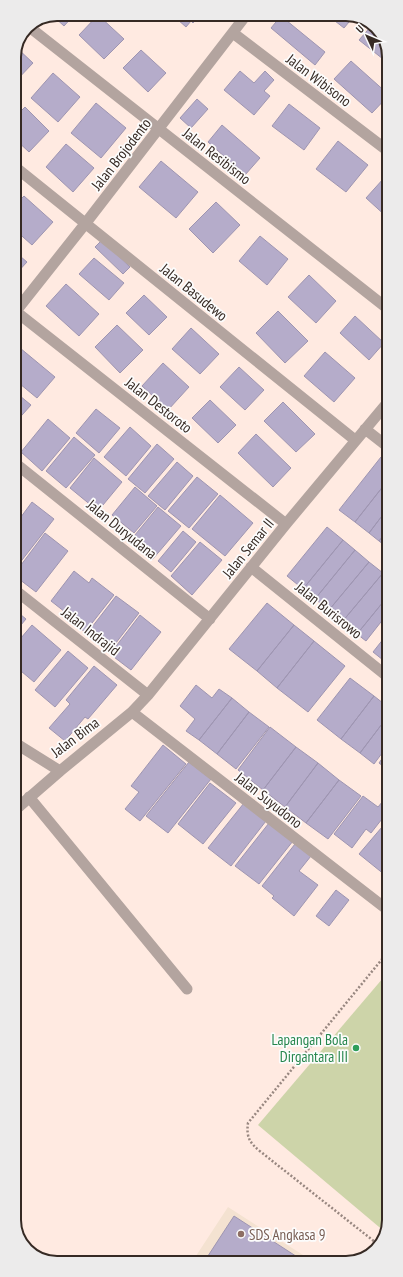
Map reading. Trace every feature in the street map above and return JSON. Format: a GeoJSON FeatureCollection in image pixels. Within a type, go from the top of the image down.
{"type":"FeatureCollection","features":[{"type":"Feature","properties":{"kind":"street","name":"Jalan Brojodento"},"geometry":{"type":"LineString","coordinates":[[21,303],[86,224],[242,21]]}},
{"type":"Feature","properties":{"kind":"street","name":"Jalan Resibismo"},"geometry":{"type":"LineString","coordinates":[[34,30],[382,304]]}},
{"type":"Feature","properties":{"kind":"street","name":"Jalan Wibisono"},"geometry":{"type":"LineString","coordinates":[[233,33],[382,146]]}},
{"type":"Feature","properties":{"kind":"street","name":"Jalan Basudewo"},"geometry":{"type":"LineString","coordinates":[[21,172],[355,440]]}},
{"type":"Feature","properties":{"kind":"street","name":"Jalan Destoroto"},"geometry":{"type":"LineString","coordinates":[[21,315],[286,524]]}},
{"type":"Feature","properties":{"kind":"street","name":"Jalan Semar II"},"geometry":{"type":"LineString","coordinates":[[132,712],[148,695],[286,524],[382,409]]}},
{"type":"Feature","properties":{"kind":"street"},"geometry":{"type":"LineString","coordinates":[[365,429],[382,442]]}},
{"type":"Feature","properties":{"kind":"street","name":"Jalan Duryudana"},"geometry":{"type":"LineString","coordinates":[[21,469],[210,619]]}},
{"type":"Feature","properties":{"kind":"street","name":"Jalan Burisrowo"},"geometry":{"type":"LineString","coordinates":[[251,567],[382,672]]}},
{"type":"Feature","properties":{"kind":"street","name":"Jalan Indrajid"},"geometry":{"type":"LineString","coordinates":[[21,595],[148,695]]}},
{"type":"Feature","properties":{"kind":"street","name":"Jalan Bima"},"geometry":{"type":"LineString","coordinates":[[21,747],[60,771],[132,712]]}},
{"type":"Feature","properties":{"kind":"street","name":"Jalan Suyudono"},"geometry":{"type":"LineString","coordinates":[[132,712],[382,906]]}},
{"type":"Feature","properties":{"kind":"street"},"geometry":{"type":"LineString","coordinates":[[21,804],[60,771]]}},
{"type":"Feature","properties":{"kind":"street"},"geometry":{"type":"LineString","coordinates":[[29,797],[187,989]]}},
{"type":"Feature","properties":{"kind":"path"},"geometry":{"type":"LineString","coordinates":[[375,1242],[250,1143],[247,1131],[248,1123],[382,958]]}},
{"type":"Feature","properties":{"kind":"shaded area","name":"SDS Angkasa 9"},"geometry":{"type":"Polygon","coordinates":[[[228,1207],[305,1256],[196,1256],[228,1207]]]}},
{"type":"Feature","properties":{"kind":"green space","name":"Lapangan Bola Dirgantara III"},"geometry":{"type":"Polygon","coordinates":[[[382,979],[381,1229],[258,1125],[382,979]]]}},
{"type":"Feature","properties":{"kind":"building"},"geometry":{"type":"Polygon","coordinates":[[[58,21],[69,21],[64,26],[58,21]]]}},
{"type":"Feature","properties":{"kind":"building"},"geometry":{"type":"Polygon","coordinates":[[[92,21],[104,21],[124,39],[104,59],[79,35],[92,21]]]}},
{"type":"Feature","properties":{"kind":"building"},"geometry":{"type":"Polygon","coordinates":[[[179,21],[191,21],[186,27],[179,21]]]}},
{"type":"Feature","properties":{"kind":"building"},"geometry":{"type":"Polygon","coordinates":[[[277,21],[287,21],[325,52],[315,65],[271,28],[277,21]]]}},
{"type":"Feature","properties":{"kind":"building"},"geometry":{"type":"Polygon","coordinates":[[[335,21],[350,21],[344,28],[335,21]]]}},
{"type":"Feature","properties":{"kind":"building"},"geometry":{"type":"Polygon","coordinates":[[[369,29],[370,30],[375,35],[379,43],[382,52],[382,58],[359,40],[369,29]]]}},
{"type":"Feature","properties":{"kind":"building"},"geometry":{"type":"Polygon","coordinates":[[[141,50],[166,73],[148,92],[123,68],[141,50]]]}},
{"type":"Feature","properties":{"kind":"building"},"geometry":{"type":"Polygon","coordinates":[[[22,52],[33,63],[21,76],[22,52]]]}},
{"type":"Feature","properties":{"kind":"building"},"geometry":{"type":"Polygon","coordinates":[[[351,61],[382,89],[382,102],[372,113],[334,79],[351,61]]]}},
{"type":"Feature","properties":{"kind":"building"},"geometry":{"type":"Polygon","coordinates":[[[240,71],[254,83],[265,71],[274,80],[264,91],[270,96],[254,115],[224,90],[240,71]]]}},
{"type":"Feature","properties":{"kind":"building"},"geometry":{"type":"Polygon","coordinates":[[[53,73],[80,97],[58,122],[31,98],[53,73]]]}},
{"type":"Feature","properties":{"kind":"building"},"geometry":{"type":"Polygon","coordinates":[[[197,99],[208,109],[191,128],[180,118],[197,99]]]}},
{"type":"Feature","properties":{"kind":"building"},"geometry":{"type":"Polygon","coordinates":[[[96,103],[126,128],[101,158],[71,133],[96,103]]]}},
{"type":"Feature","properties":{"kind":"building"},"geometry":{"type":"Polygon","coordinates":[[[289,104],[320,128],[304,150],[272,126],[289,104]]]}},
{"type":"Feature","properties":{"kind":"building"},"geometry":{"type":"Polygon","coordinates":[[[25,107],[49,131],[29,152],[21,145],[21,111],[25,107]]]}},
{"type":"Feature","properties":{"kind":"building"},"geometry":{"type":"Polygon","coordinates":[[[222,125],[260,158],[245,175],[208,142],[222,125]]]}},
{"type":"Feature","properties":{"kind":"building"},"geometry":{"type":"Polygon","coordinates":[[[338,141],[368,165],[346,192],[316,169],[338,141]]]}},
{"type":"Feature","properties":{"kind":"building"},"geometry":{"type":"Polygon","coordinates":[[[66,144],[94,168],[73,192],[46,167],[66,144]]]}},
{"type":"Feature","properties":{"kind":"building"},"geometry":{"type":"Polygon","coordinates":[[[161,161],[198,192],[176,218],[139,187],[161,161]]]}},
{"type":"Feature","properties":{"kind":"building"},"geometry":{"type":"Polygon","coordinates":[[[382,180],[382,213],[366,198],[382,180]]]}},
{"type":"Feature","properties":{"kind":"building"},"geometry":{"type":"Polygon","coordinates":[[[24,196],[53,222],[32,245],[21,235],[21,199],[24,196]]]}},
{"type":"Feature","properties":{"kind":"building"},"geometry":{"type":"Polygon","coordinates":[[[216,202],[240,225],[213,253],[189,229],[216,202]]]}},
{"type":"Feature","properties":{"kind":"building"},"geometry":{"type":"Polygon","coordinates":[[[260,236],[288,259],[267,285],[239,261],[260,236]]]}},
{"type":"Feature","properties":{"kind":"building"},"geometry":{"type":"Polygon","coordinates":[[[102,240],[130,267],[123,274],[95,247],[102,240]]]}},
{"type":"Feature","properties":{"kind":"building"},"geometry":{"type":"Polygon","coordinates":[[[21,257],[27,262],[21,268],[21,257]]]}},
{"type":"Feature","properties":{"kind":"building"},"geometry":{"type":"Polygon","coordinates":[[[94,258],[124,283],[109,300],[79,274],[94,258]]]}},
{"type":"Feature","properties":{"kind":"building"},"geometry":{"type":"Polygon","coordinates":[[[309,275],[336,301],[316,323],[288,297],[309,275]]]}},
{"type":"Feature","properties":{"kind":"building"},"geometry":{"type":"Polygon","coordinates":[[[66,284],[99,314],[79,336],[46,306],[66,284]]]}},
{"type":"Feature","properties":{"kind":"building"},"geometry":{"type":"Polygon","coordinates":[[[144,295],[167,317],[149,335],[126,313],[144,295]]]}},
{"type":"Feature","properties":{"kind":"building"},"geometry":{"type":"Polygon","coordinates":[[[278,311],[308,341],[285,363],[256,333],[278,311]]]}},
{"type":"Feature","properties":{"kind":"building"},"geometry":{"type":"Polygon","coordinates":[[[355,316],[382,341],[382,345],[369,360],[340,333],[355,316]]]}},
{"type":"Feature","properties":{"kind":"building"},"geometry":{"type":"Polygon","coordinates":[[[117,325],[143,350],[120,373],[95,347],[117,325]]]}},
{"type":"Feature","properties":{"kind":"building"},"geometry":{"type":"Polygon","coordinates":[[[191,328],[219,354],[200,374],[172,349],[191,328]]]}},
{"type":"Feature","properties":{"kind":"building"},"geometry":{"type":"Polygon","coordinates":[[[21,349],[55,377],[37,398],[21,385],[21,349]]]}},
{"type":"Feature","properties":{"kind":"building"},"geometry":{"type":"Polygon","coordinates":[[[325,352],[355,378],[334,402],[304,376],[325,352]]]}},
{"type":"Feature","properties":{"kind":"building"},"geometry":{"type":"Polygon","coordinates":[[[163,363],[189,387],[168,410],[142,386],[163,363]]]}},
{"type":"Feature","properties":{"kind":"building"},"geometry":{"type":"Polygon","coordinates":[[[239,367],[264,390],[245,410],[220,387],[239,367]]]}},
{"type":"Feature","properties":{"kind":"building"},"geometry":{"type":"Polygon","coordinates":[[[21,397],[31,405],[21,416],[21,397]]]}},
{"type":"Feature","properties":{"kind":"building"},"geometry":{"type":"Polygon","coordinates":[[[210,400],[236,425],[218,443],[192,418],[210,400]]]}},
{"type":"Feature","properties":{"kind":"building"},"geometry":{"type":"Polygon","coordinates":[[[283,402],[315,434],[296,452],[264,421],[283,402]]]}},
{"type":"Feature","properties":{"kind":"building"},"geometry":{"type":"Polygon","coordinates":[[[96,409],[120,428],[99,453],[76,433],[96,409]]]}},
{"type":"Feature","properties":{"kind":"building"},"geometry":{"type":"Polygon","coordinates":[[[48,419],[70,438],[42,471],[21,452],[48,419]]]}},
{"type":"Feature","properties":{"kind":"building"},"geometry":{"type":"Polygon","coordinates":[[[130,427],[151,446],[126,476],[104,457],[130,427]]]}},
{"type":"Feature","properties":{"kind":"building"},"geometry":{"type":"Polygon","coordinates":[[[256,434],[291,468],[273,487],[238,453],[256,434]]]}},
{"type":"Feature","properties":{"kind":"building"},"geometry":{"type":"Polygon","coordinates":[[[74,437],[95,455],[66,488],[46,471],[74,437]]]}},
{"type":"Feature","properties":{"kind":"building"},"geometry":{"type":"Polygon","coordinates":[[[157,444],[174,459],[145,493],[128,479],[157,444]]]}},
{"type":"Feature","properties":{"kind":"building"},"geometry":{"type":"Polygon","coordinates":[[[381,457],[382,458],[382,488],[355,522],[339,510],[381,457]]]}},
{"type":"Feature","properties":{"kind":"building"},"geometry":{"type":"Polygon","coordinates":[[[94,458],[122,482],[98,511],[70,488],[94,458]]]}},
{"type":"Feature","properties":{"kind":"building"},"geometry":{"type":"Polygon","coordinates":[[[177,462],[193,476],[165,510],[148,496],[177,462]]]}},
{"type":"Feature","properties":{"kind":"building"},"geometry":{"type":"Polygon","coordinates":[[[197,477],[218,494],[189,528],[168,511],[197,477]]]}},
{"type":"Feature","properties":{"kind":"building"},"geometry":{"type":"Polygon","coordinates":[[[135,487],[157,506],[134,533],[112,515],[135,487]]]}},
{"type":"Feature","properties":{"kind":"building"},"geometry":{"type":"Polygon","coordinates":[[[382,488],[382,516],[369,533],[355,522],[382,488]]]}},
{"type":"Feature","properties":{"kind":"building"},"geometry":{"type":"Polygon","coordinates":[[[220,495],[253,523],[225,556],[192,529],[220,495]]]}},
{"type":"Feature","properties":{"kind":"building"},"geometry":{"type":"Polygon","coordinates":[[[32,502],[54,519],[21,561],[21,517],[32,502]]]}},
{"type":"Feature","properties":{"kind":"building"},"geometry":{"type":"Polygon","coordinates":[[[158,507],[181,526],[152,560],[130,541],[158,507]]]}},
{"type":"Feature","properties":{"kind":"building"},"geometry":{"type":"Polygon","coordinates":[[[382,516],[382,537],[379,541],[369,533],[382,516]]]}},
{"type":"Feature","properties":{"kind":"building"},"geometry":{"type":"Polygon","coordinates":[[[327,527],[343,540],[303,589],[287,576],[327,527]]]}},
{"type":"Feature","properties":{"kind":"building"},"geometry":{"type":"Polygon","coordinates":[[[183,531],[196,542],[171,572],[158,561],[183,531]]]}},
{"type":"Feature","properties":{"kind":"building"},"geometry":{"type":"Polygon","coordinates":[[[45,533],[68,551],[36,592],[21,581],[21,565],[45,533]]]}},
{"type":"Feature","properties":{"kind":"building"},"geometry":{"type":"Polygon","coordinates":[[[343,540],[355,550],[315,599],[303,589],[343,540]]]}},
{"type":"Feature","properties":{"kind":"building"},"geometry":{"type":"Polygon","coordinates":[[[200,542],[222,560],[192,595],[171,576],[200,542]]]}},
{"type":"Feature","properties":{"kind":"building"},"geometry":{"type":"Polygon","coordinates":[[[355,550],[369,562],[329,610],[315,599],[355,550]]]}},
{"type":"Feature","properties":{"kind":"building"},"geometry":{"type":"Polygon","coordinates":[[[369,562],[382,572],[382,574],[342,622],[329,610],[369,562]]]}},
{"type":"Feature","properties":{"kind":"building"},"geometry":{"type":"Polygon","coordinates":[[[74,571],[89,583],[92,578],[114,595],[85,632],[63,615],[65,612],[51,601],[74,571]]]}},
{"type":"Feature","properties":{"kind":"building"},"geometry":{"type":"Polygon","coordinates":[[[382,574],[382,603],[357,634],[342,622],[382,574]]]}},
{"type":"Feature","properties":{"kind":"building"},"geometry":{"type":"Polygon","coordinates":[[[116,596],[139,613],[112,648],[89,631],[116,596]]]}},
{"type":"Feature","properties":{"kind":"building"},"geometry":{"type":"Polygon","coordinates":[[[267,603],[294,625],[257,671],[229,649],[267,603]]]}},
{"type":"Feature","properties":{"kind":"building"},"geometry":{"type":"Polygon","coordinates":[[[382,603],[382,621],[366,641],[357,634],[382,603]]]}},
{"type":"Feature","properties":{"kind":"building"},"geometry":{"type":"Polygon","coordinates":[[[21,615],[26,619],[21,625],[21,615]]]}},
{"type":"Feature","properties":{"kind":"building"},"geometry":{"type":"Polygon","coordinates":[[[140,615],[161,632],[131,670],[110,654],[140,615]]]}},
{"type":"Feature","properties":{"kind":"building"},"geometry":{"type":"Polygon","coordinates":[[[32,625],[61,650],[34,682],[21,671],[21,638],[32,625]]]}},
{"type":"Feature","properties":{"kind":"building"},"geometry":{"type":"Polygon","coordinates":[[[294,625],[314,641],[277,688],[257,671],[294,625]]]}},
{"type":"Feature","properties":{"kind":"building"},"geometry":{"type":"Polygon","coordinates":[[[314,641],[345,666],[308,712],[277,688],[314,641]]]}},
{"type":"Feature","properties":{"kind":"building"},"geometry":{"type":"Polygon","coordinates":[[[382,641],[382,659],[373,652],[382,641]]]}},
{"type":"Feature","properties":{"kind":"building"},"geometry":{"type":"Polygon","coordinates":[[[68,651],[88,668],[55,707],[35,690],[68,651]]]}},
{"type":"Feature","properties":{"kind":"building"},"geometry":{"type":"Polygon","coordinates":[[[94,666],[117,685],[88,719],[85,717],[65,741],[49,728],[70,704],[66,700],[94,666]]]}},
{"type":"Feature","properties":{"kind":"building"},"geometry":{"type":"Polygon","coordinates":[[[350,678],[374,696],[341,739],[317,720],[350,678]]]}},
{"type":"Feature","properties":{"kind":"building"},"geometry":{"type":"Polygon","coordinates":[[[196,685],[212,698],[219,689],[232,698],[199,740],[186,731],[195,719],[180,706],[196,685]]]}},
{"type":"Feature","properties":{"kind":"building"},"geometry":{"type":"Polygon","coordinates":[[[374,696],[382,702],[382,724],[360,753],[341,739],[374,696]]]}},
{"type":"Feature","properties":{"kind":"building"},"geometry":{"type":"Polygon","coordinates":[[[232,698],[249,712],[217,754],[199,740],[232,698]]]}},
{"type":"Feature","properties":{"kind":"building"},"geometry":{"type":"Polygon","coordinates":[[[249,712],[269,727],[236,769],[217,754],[249,712]]]}},
{"type":"Feature","properties":{"kind":"building"},"geometry":{"type":"Polygon","coordinates":[[[382,724],[382,753],[374,764],[360,753],[382,724]]]}},
{"type":"Feature","properties":{"kind":"building"},"geometry":{"type":"Polygon","coordinates":[[[270,727],[296,747],[263,790],[238,770],[270,727]]]}},
{"type":"Feature","properties":{"kind":"building"},"geometry":{"type":"Polygon","coordinates":[[[163,745],[186,764],[140,821],[125,809],[139,792],[131,786],[163,745]]]}},
{"type":"Feature","properties":{"kind":"building"},"geometry":{"type":"Polygon","coordinates":[[[296,747],[318,763],[285,807],[263,790],[296,747]]]}},
{"type":"Feature","properties":{"kind":"building"},"geometry":{"type":"Polygon","coordinates":[[[382,759],[382,765],[379,763],[382,759]]]}},
{"type":"Feature","properties":{"kind":"building"},"geometry":{"type":"Polygon","coordinates":[[[189,762],[211,779],[168,833],[146,816],[189,762]]]}},
{"type":"Feature","properties":{"kind":"building"},"geometry":{"type":"Polygon","coordinates":[[[318,763],[339,780],[306,823],[285,807],[318,763]]]}},
{"type":"Feature","properties":{"kind":"building"},"geometry":{"type":"Polygon","coordinates":[[[339,780],[361,796],[328,839],[306,823],[339,780]]]}},
{"type":"Feature","properties":{"kind":"building"},"geometry":{"type":"Polygon","coordinates":[[[210,783],[236,803],[203,844],[178,824],[210,783]]]}},
{"type":"Feature","properties":{"kind":"building"},"geometry":{"type":"Polygon","coordinates":[[[363,796],[378,807],[382,802],[382,819],[371,833],[366,829],[352,848],[334,834],[363,796]]]}},
{"type":"Feature","properties":{"kind":"building"},"geometry":{"type":"Polygon","coordinates":[[[244,803],[266,821],[231,866],[208,848],[244,803]]]}},
{"type":"Feature","properties":{"kind":"building"},"geometry":{"type":"Polygon","coordinates":[[[269,823],[293,841],[259,884],[235,866],[269,823]]]}},
{"type":"Feature","properties":{"kind":"building"},"geometry":{"type":"Polygon","coordinates":[[[382,827],[382,873],[359,854],[382,827]]]}},
{"type":"Feature","properties":{"kind":"building"},"geometry":{"type":"Polygon","coordinates":[[[295,844],[311,856],[299,871],[318,885],[294,916],[272,898],[274,896],[262,886],[295,844]]]}},
{"type":"Feature","properties":{"kind":"building"},"geometry":{"type":"Polygon","coordinates":[[[336,890],[349,900],[329,926],[316,916],[336,890]]]}},
{"type":"Feature","properties":{"kind":"building"},"geometry":{"type":"Polygon","coordinates":[[[234,1216],[296,1256],[208,1256],[234,1216]]]}},
{"type":"Feature","properties":{"kind":"place","name":"Lapangan Bola Dirgantara III"},"geometry":{"type":"Point","coordinates":[356,1048]}},
{"type":"Feature","properties":{"kind":"place","name":"SDS Angkasa 9"},"geometry":{"type":"Point","coordinates":[241,1234]}}]}
